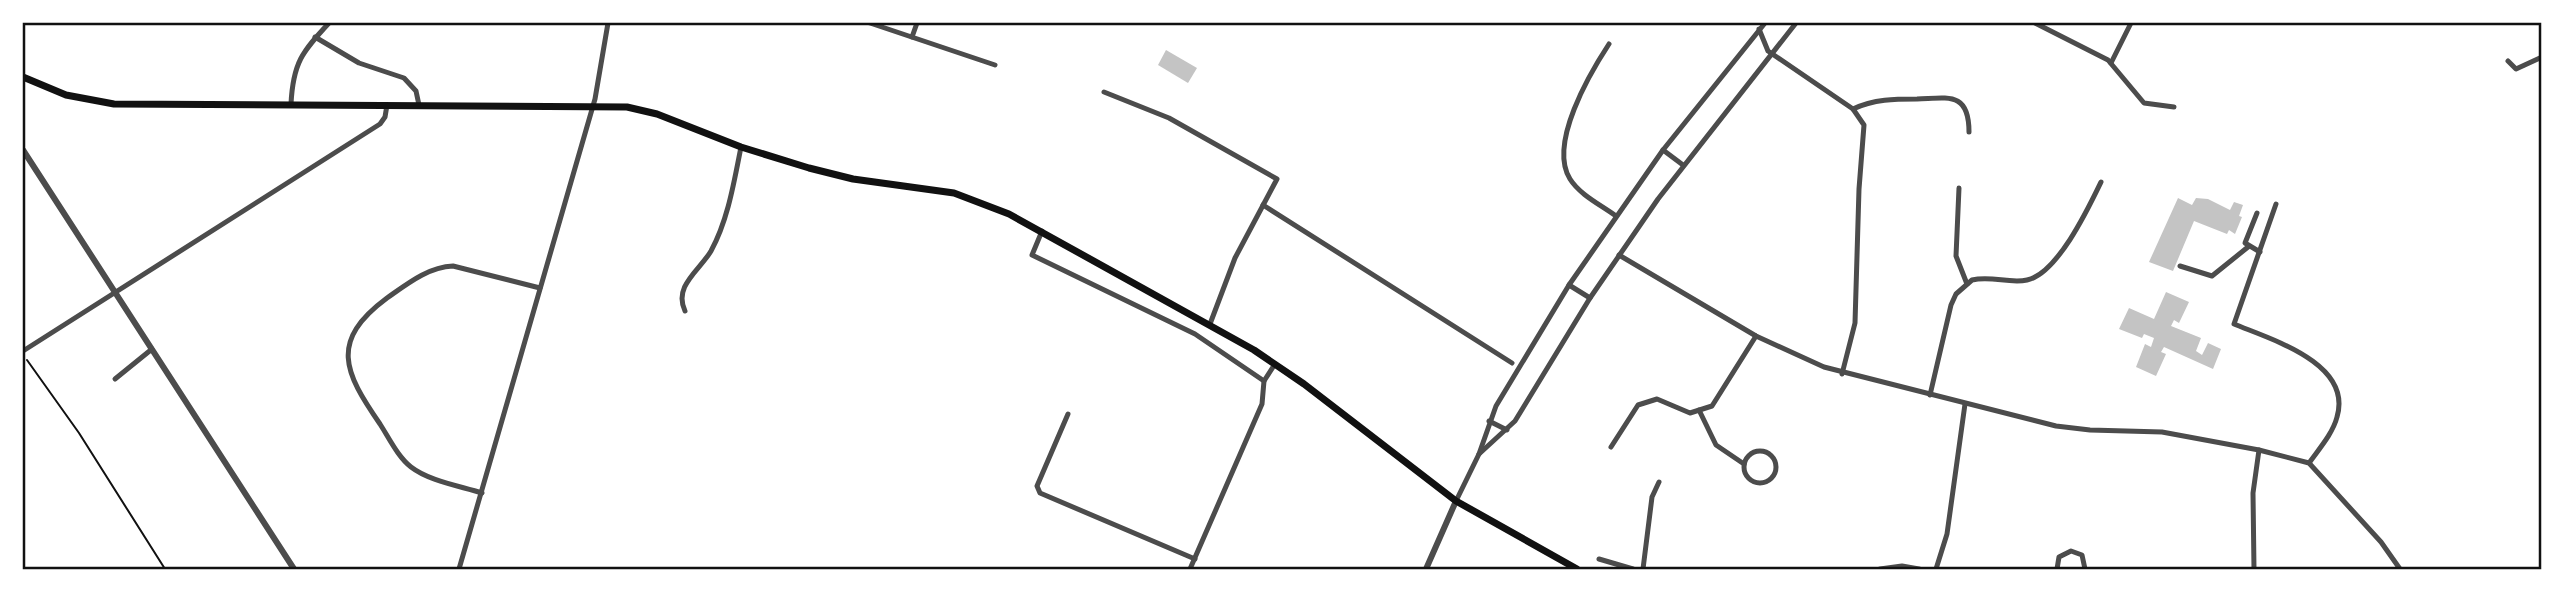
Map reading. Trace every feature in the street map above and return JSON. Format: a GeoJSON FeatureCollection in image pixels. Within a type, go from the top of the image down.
{"type":"FeatureCollection","features":[{"type":"Feature","properties":{"kind":"main road"},"geometry":{"type":"LineString","coordinates":[[23,77],[66,95],[103,103],[627,107],[649,111],[741,147],[828,174],[954,193],[994,207],[1042,231],[1209,324],[1275,364],[1456,501],[1577,569]]}},
{"type":"Feature","properties":{"kind":"street"},"geometry":{"type":"LineString","coordinates":[[291,104],[297,63],[315,37],[329,23]]}},
{"type":"Feature","properties":{"kind":"street"},"geometry":{"type":"LineString","coordinates":[[458,569],[592,106],[608,23]]}},
{"type":"Feature","properties":{"kind":"street"},"geometry":{"type":"LineString","coordinates":[[870,23],[995,65]]}},
{"type":"Feature","properties":{"kind":"street"},"geometry":{"type":"LineString","coordinates":[[912,37],[917,23]]}},
{"type":"Feature","properties":{"kind":"street"},"geometry":{"type":"LineString","coordinates":[[1426,569],[1479,454],[1489,421],[1569,285],[1663,150],[1765,23]]}},
{"type":"Feature","properties":{"kind":"street"},"geometry":{"type":"LineString","coordinates":[[1479,454],[1507,430],[1590,298],[1683,165],[1797,23]]}},
{"type":"Feature","properties":{"kind":"street"},"geometry":{"type":"LineString","coordinates":[[2035,23],[2111,63],[2144,103],[2174,107]]}},
{"type":"Feature","properties":{"kind":"street"},"geometry":{"type":"LineString","coordinates":[[2111,63],[2131,23]]}},
{"type":"Feature","properties":{"kind":"street"},"geometry":{"type":"LineString","coordinates":[[1759,29],[1762,42],[1771,53],[1853,109],[1864,125],[1858,189],[1855,323],[1842,374]]}},
{"type":"Feature","properties":{"kind":"street"},"geometry":{"type":"LineString","coordinates":[[315,37],[359,63],[404,78],[416,91],[419,105]]}},
{"type":"Feature","properties":{"kind":"street"},"geometry":{"type":"LineString","coordinates":[[1609,44],[1578,98],[1564,160],[1573,183],[1616,216]]}},
{"type":"Feature","properties":{"kind":"street"},"geometry":{"type":"LineString","coordinates":[[2508,61],[2516,69],[2542,57]]}},
{"type":"Feature","properties":{"kind":"street"},"geometry":{"type":"LineString","coordinates":[[1104,92],[1169,118],[1278,179],[1235,258],[1209,324]]}},
{"type":"Feature","properties":{"kind":"street"},"geometry":{"type":"LineString","coordinates":[[1853,109],[1868,102],[1942,95],[1966,108],[1969,132]]}},
{"type":"Feature","properties":{"kind":"street"},"geometry":{"type":"LineString","coordinates":[[23,352],[380,124],[386,117],[387,105]]}},
{"type":"Feature","properties":{"kind":"street"},"geometry":{"type":"LineString","coordinates":[[685,311],[682,290],[718,237],[731,198],[741,147]]}},
{"type":"Feature","properties":{"kind":"street"},"geometry":{"type":"LineString","coordinates":[[23,150],[294,569]]}},
{"type":"Feature","properties":{"kind":"street"},"geometry":{"type":"LineString","coordinates":[[1663,150],[1683,165]]}},
{"type":"Feature","properties":{"kind":"street"},"geometry":{"type":"LineString","coordinates":[[1930,395],[1956,294],[1967,284],[1989,278],[2025,281],[2048,268],[2066,244],[2101,182]]}},
{"type":"Feature","properties":{"kind":"street"},"geometry":{"type":"LineString","coordinates":[[1959,188],[1956,256],[1967,284]]}},
{"type":"Feature","properties":{"kind":"street"},"geometry":{"type":"LineString","coordinates":[[2276,204],[2234,324],[2311,358],[2330,377],[2336,391],[2338,416],[2309,463]]}},
{"type":"Feature","properties":{"kind":"street"},"geometry":{"type":"LineString","coordinates":[[1263,205],[1512,363]]}},
{"type":"Feature","properties":{"kind":"street"},"geometry":{"type":"LineString","coordinates":[[2257,213],[2245,243],[2260,252]]}},
{"type":"Feature","properties":{"kind":"street"},"geometry":{"type":"LineString","coordinates":[[1042,231],[1032,255],[1195,334],[1264,381]]}},
{"type":"Feature","properties":{"kind":"street"},"geometry":{"type":"LineString","coordinates":[[2180,266],[2211,276],[2248,247]]}},
{"type":"Feature","properties":{"kind":"street"},"geometry":{"type":"LineString","coordinates":[[1619,255],[1756,336],[1842,374],[2073,428],[2162,432],[2259,450],[2309,463],[2381,542],[2400,569]]}},
{"type":"Feature","properties":{"kind":"street"},"geometry":{"type":"LineString","coordinates":[[481,493],[419,472],[404,460],[357,392],[348,361],[352,336],[359,321],[373,309],[419,276],[443,267],[453,266],[540,288]]}},
{"type":"Feature","properties":{"kind":"street"},"geometry":{"type":"LineString","coordinates":[[1569,285],[1590,298]]}},
{"type":"Feature","properties":{"kind":"street"},"geometry":{"type":"LineString","coordinates":[[1611,447],[1638,405],[1657,399],[1690,413],[1712,406],[1756,336]]}},
{"type":"Feature","properties":{"kind":"street"},"geometry":{"type":"LineString","coordinates":[[115,379],[152,349]]}},
{"type":"Feature","properties":{"kind":"street"},"geometry":{"type":"LineString","coordinates":[[1190,569],[1262,404],[1264,381],[1275,364]]}},
{"type":"Feature","properties":{"kind":"street"},"geometry":{"type":"LineString","coordinates":[[1936,569],[1947,534],[1965,404]]}},
{"type":"Feature","properties":{"kind":"street"},"geometry":{"type":"LineString","coordinates":[[1699,410],[1716,445],[1744,464],[1748,478],[1757,483],[1771,478],[1776,468],[1773,458],[1764,452],[1749,455],[1744,464]]}},
{"type":"Feature","properties":{"kind":"street"},"geometry":{"type":"LineString","coordinates":[[1068,414],[1037,486],[1040,493],[1195,559]]}},
{"type":"Feature","properties":{"kind":"street"},"geometry":{"type":"LineString","coordinates":[[1489,421],[1507,430]]}},
{"type":"Feature","properties":{"kind":"street"},"geometry":{"type":"LineString","coordinates":[[2254,569],[2253,493],[2259,450]]}},
{"type":"Feature","properties":{"kind":"street"},"geometry":{"type":"LineString","coordinates":[[1643,569],[1652,497],[1659,482]]}},
{"type":"Feature","properties":{"kind":"street"},"geometry":{"type":"LineString","coordinates":[[2057,569],[2059,557],[2071,551],[2082,555],[2085,569]]}},
{"type":"Feature","properties":{"kind":"street"},"geometry":{"type":"LineString","coordinates":[[1600,559],[1633,569]]}},
{"type":"Feature","properties":{"kind":"street"},"geometry":{"type":"LineString","coordinates":[[1880,569],[1902,566],[1919,569]]}},
{"type":"Feature","properties":{"kind":"path"},"geometry":{"type":"LineString","coordinates":[[23,352],[79,433],[165,569]]}},
{"type":"Feature","properties":{"kind":"building"},"geometry":{"type":"Polygon","coordinates":[[[1166,50],[1197,68],[1188,83],[1158,65],[1166,50]]]}},
{"type":"Feature","properties":{"kind":"building"},"geometry":{"type":"Polygon","coordinates":[[[2178,198],[2192,205],[2196,198],[2208,199],[2230,210],[2234,202],[2243,205],[2239,216],[2242,217],[2235,234],[2229,230],[2227,234],[2194,221],[2173,271],[2149,262],[2178,198]]]}},
{"type":"Feature","properties":{"kind":"building"},"geometry":{"type":"Polygon","coordinates":[[[2166,292],[2189,302],[2179,323],[2174,320],[2171,326],[2201,338],[2196,351],[2202,355],[2208,343],[2221,349],[2213,369],[2164,347],[2161,352],[2166,354],[2156,376],[2136,367],[2145,344],[2151,347],[2154,338],[2144,334],[2142,338],[2119,329],[2129,308],[2154,319],[2166,292]]]}}]}
